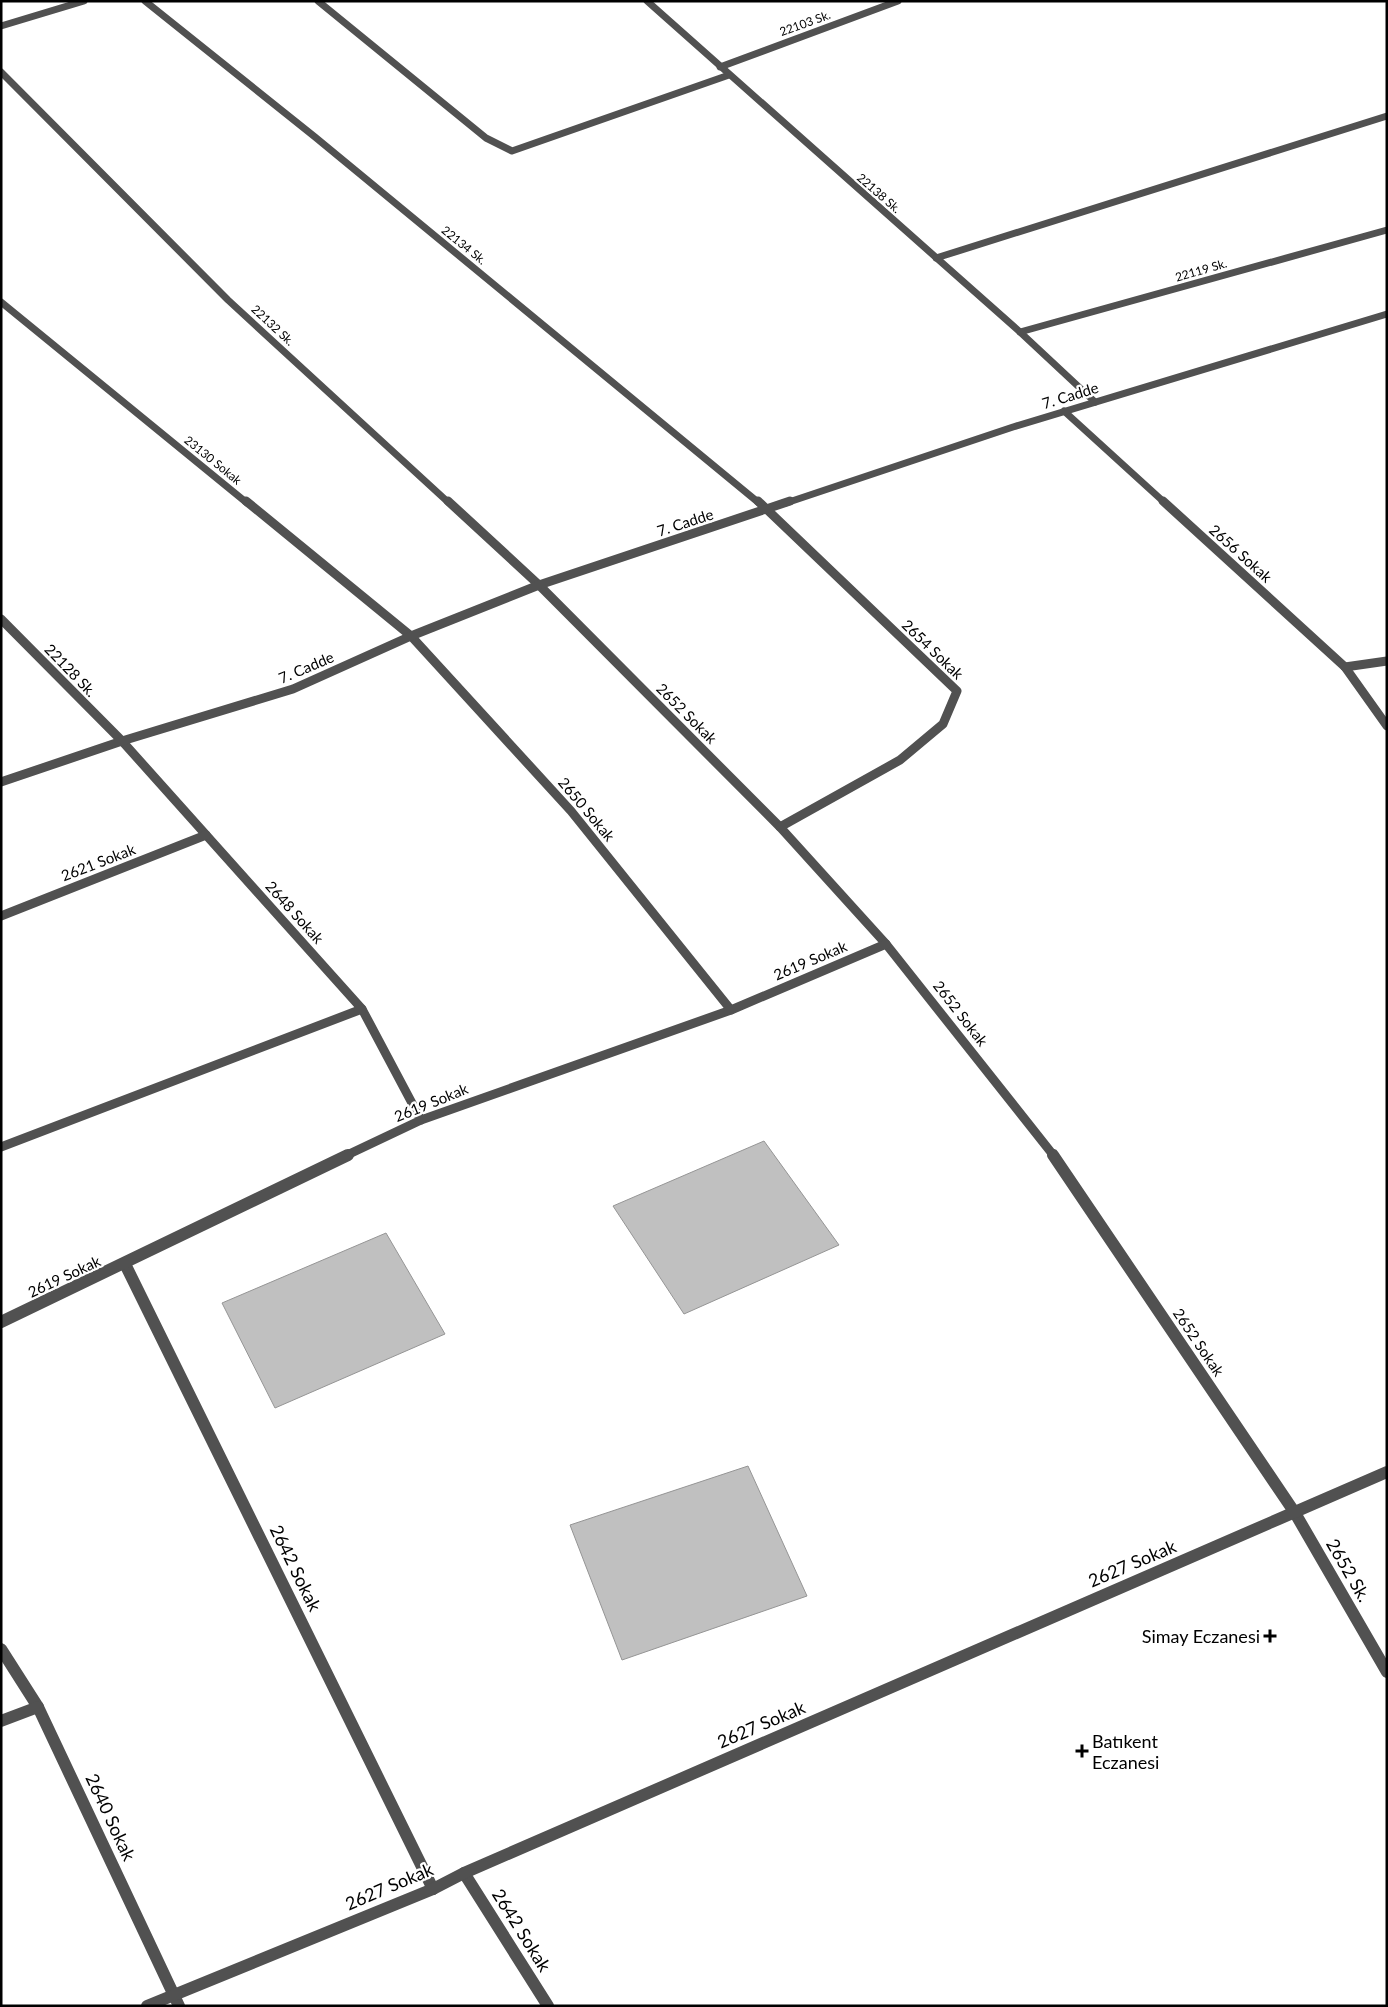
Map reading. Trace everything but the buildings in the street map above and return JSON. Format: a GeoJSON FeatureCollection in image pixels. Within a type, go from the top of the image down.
{"type":"FeatureCollection","features":[{"type":"Feature","properties":{"kind":"street"},"geometry":{"type":"LineString","coordinates":[[1,26],[84,1]]}},
{"type":"Feature","properties":{"kind":"street","name":"22134 Sk."},"geometry":{"type":"LineString","coordinates":[[145,1],[322,143],[767,509]]}},
{"type":"Feature","properties":{"kind":"street"},"geometry":{"type":"LineString","coordinates":[[318,1],[486,138],[512,151],[729,75]]}},
{"type":"Feature","properties":{"kind":"street","name":"22138 Sk."},"geometry":{"type":"LineString","coordinates":[[647,1],[1020,332],[1095,402]]}},
{"type":"Feature","properties":{"kind":"street","name":"22103 Sk."},"geometry":{"type":"LineString","coordinates":[[720,67],[898,1]]}},
{"type":"Feature","properties":{"kind":"street","name":"22132 Sk."},"geometry":{"type":"LineString","coordinates":[[1,72],[228,300],[539,585]]}},
{"type":"Feature","properties":{"kind":"street"},"geometry":{"type":"LineString","coordinates":[[936,258],[1387,116]]}},
{"type":"Feature","properties":{"kind":"street","name":"22119 Sk."},"geometry":{"type":"LineString","coordinates":[[1020,332],[1387,230]]}},
{"type":"Feature","properties":{"kind":"street","name":"23130 Sokak"},"geometry":{"type":"LineString","coordinates":[[1,302],[411,636]]}},
{"type":"Feature","properties":{"kind":"street","name":"7. Cadde"},"geometry":{"type":"LineString","coordinates":[[1,782],[122,741],[293,689],[411,636],[539,585],[1064,411],[1387,314]]}},
{"type":"Feature","properties":{"kind":"street","name":"2656 Sokak"},"geometry":{"type":"LineString","coordinates":[[1064,411],[1345,666],[1387,726]]}},
{"type":"Feature","properties":{"kind":"street","name":"2654 Sokak"},"geometry":{"type":"LineString","coordinates":[[767,509],[957,691],[943,724],[900,760],[780,827]]}},
{"type":"Feature","properties":{"kind":"street","name":"2652 Sokak"},"geometry":{"type":"LineString","coordinates":[[539,585],[780,827],[886,944],[1060,1164],[1295,1513]]}},
{"type":"Feature","properties":{"kind":"street","name":"22128 Sk."},"geometry":{"type":"LineString","coordinates":[[1,619],[122,741]]}},
{"type":"Feature","properties":{"kind":"street","name":"2650 Sokak"},"geometry":{"type":"LineString","coordinates":[[411,636],[571,811],[731,1010]]}},
{"type":"Feature","properties":{"kind":"street"},"geometry":{"type":"LineString","coordinates":[[1345,666],[1387,661]]}},
{"type":"Feature","properties":{"kind":"street","name":"2648 Sokak"},"geometry":{"type":"LineString","coordinates":[[122,741],[362,1009],[421,1120]]}},
{"type":"Feature","properties":{"kind":"street","name":"2621 Sokak"},"geometry":{"type":"LineString","coordinates":[[1,916],[206,835]]}},
{"type":"Feature","properties":{"kind":"street","name":"2619 Sokak"},"geometry":{"type":"LineString","coordinates":[[2,1319],[125,1264],[421,1120],[731,1010],[886,944]]}},
{"type":"Feature","properties":{"kind":"street"},"geometry":{"type":"LineString","coordinates":[[1,1147],[362,1009]]}},
{"type":"Feature","properties":{"kind":"street","name":"2642 Sokak"},"geometry":{"type":"LineString","coordinates":[[125,1264],[433,1889]]}},
{"type":"Feature","properties":{"kind":"street","name":"2627 Sokak"},"geometry":{"type":"LineString","coordinates":[[147,2006],[177,2000],[433,1889],[464,1873],[1387,1472]]}},
{"type":"Feature","properties":{"kind":"street","name":"2652 Sk."},"geometry":{"type":"LineString","coordinates":[[1295,1513],[1387,1672]]}},
{"type":"Feature","properties":{"kind":"street","name":"2640 Sokak"},"geometry":{"type":"LineString","coordinates":[[1,1649],[38,1707],[177,2000]]}},
{"type":"Feature","properties":{"kind":"street"},"geometry":{"type":"LineString","coordinates":[[1,1721],[38,1707]]}},
{"type":"Feature","properties":{"kind":"street","name":"2642 Sokak"},"geometry":{"type":"LineString","coordinates":[[464,1873],[548,2006]]}},
{"type":"Feature","properties":{"kind":"place","name":"Simay Eczanesi"},"geometry":{"type":"Point","coordinates":[1270,1636]}},
{"type":"Feature","properties":{"kind":"place","name":"Batıkent Eczanesi"},"geometry":{"type":"Point","coordinates":[1082,1751]}}]}
